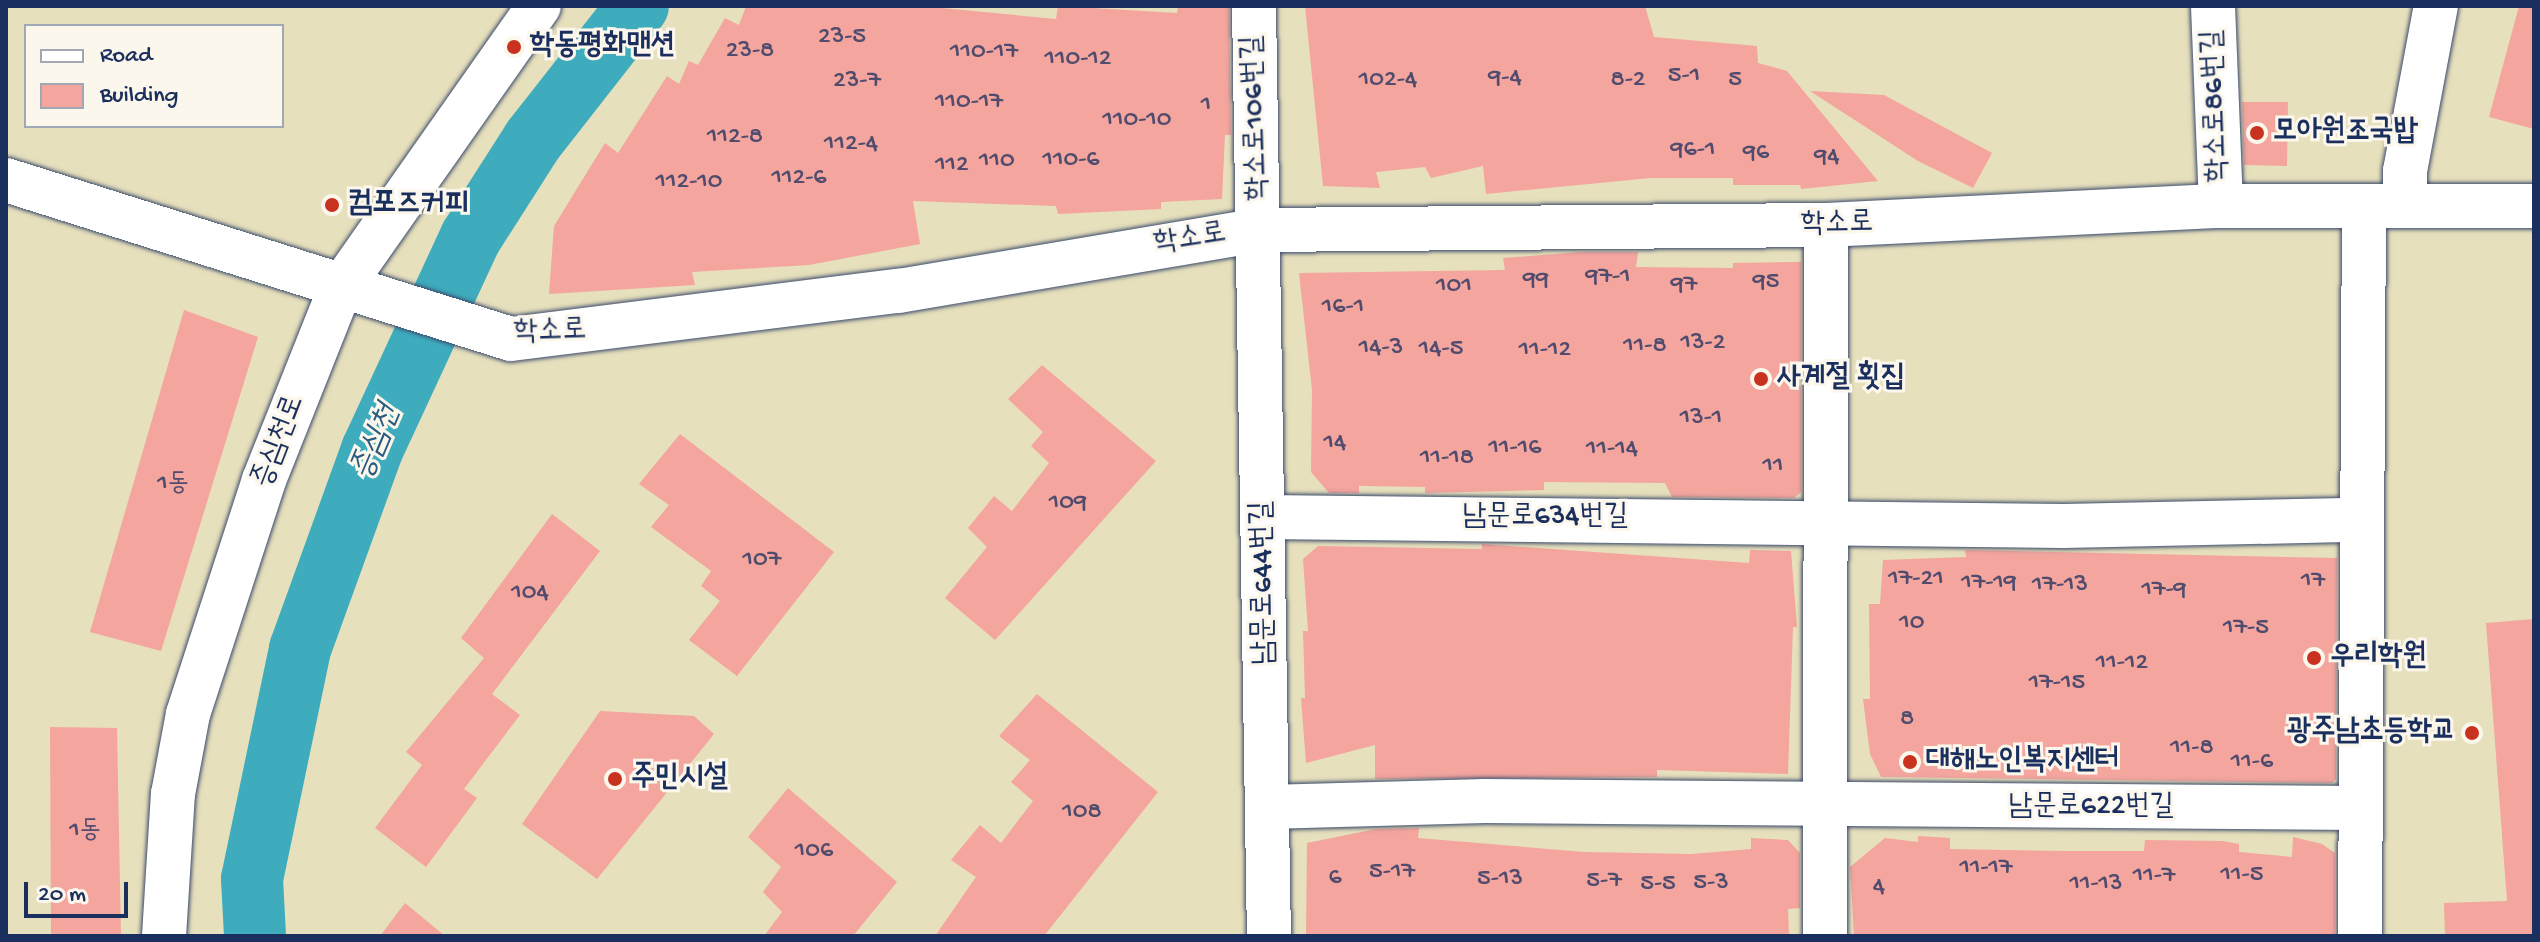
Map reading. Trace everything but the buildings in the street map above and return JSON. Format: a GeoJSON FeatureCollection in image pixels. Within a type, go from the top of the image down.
{"type":"FeatureCollection","features":[{"type":"Feature","properties":{"kind":"street","name":"증심천로"},"geometry":{"type":"LineString","coordinates":[[164,936],[173,794],[188,714],[264,480],[340,289],[539,6]]}},
{"type":"Feature","properties":{"kind":"street","name":"학소로106번길"},"geometry":{"type":"LineString","coordinates":[[1254,6],[1261,230]]}},
{"type":"Feature","properties":{"kind":"street","name":"학소로86번길"},"geometry":{"type":"LineString","coordinates":[[2213,6],[2221,206]]}},
{"type":"Feature","properties":{"kind":"street"},"geometry":{"type":"LineString","coordinates":[[2360,936],[2358,520],[2384,206],[2405,171],[2436,6]]}},
{"type":"Feature","properties":{"kind":"street","name":"학소로"},"geometry":{"type":"LineString","coordinates":[[6,180],[340,289],[511,339],[899,291],[1261,230],[1826,225],[2221,206],[2534,206]]}},
{"type":"Feature","properties":{"kind":"street"},"geometry":{"type":"LineString","coordinates":[[1825,936],[1826,225]]}},
{"type":"Feature","properties":{"kind":"street","name":"남문로644번길"},"geometry":{"type":"LineString","coordinates":[[1261,230],[1269,936]]}},
{"type":"Feature","properties":{"kind":"street","name":"남문로634번길"},"geometry":{"type":"LineString","coordinates":[[1264,517],[1826,519]]}},
{"type":"Feature","properties":{"kind":"street"},"geometry":{"type":"LineString","coordinates":[[1826,519],[2064,526],[2358,520]]}},
{"type":"Feature","properties":{"kind":"street"},"geometry":{"type":"LineString","coordinates":[[1267,807],[1485,801],[1825,807]]}},
{"type":"Feature","properties":{"kind":"street","name":"남문로622번길"},"geometry":{"type":"LineString","coordinates":[[1825,807],[2358,808]]}},
{"type":"Feature","properties":{"kind":"waterway","name":"증심천"},"geometry":{"type":"LineString","coordinates":[[255,936],[252,879],[300,649],[372,450],[471,237],[533,140],[638,6]]}},
{"type":"Feature","properties":{"kind":"place","name":"학동평화맨션"},"geometry":{"type":"Point","coordinates":[514,47]}},
{"type":"Feature","properties":{"kind":"place","name":"모아원조국밥"},"geometry":{"type":"Point","coordinates":[2257,133]}},
{"type":"Feature","properties":{"kind":"place","name":"컴포즈커피"},"geometry":{"type":"Point","coordinates":[332,205]}},
{"type":"Feature","properties":{"kind":"place","name":"사계절 횟집"},"geometry":{"type":"Point","coordinates":[1761,379]}},
{"type":"Feature","properties":{"kind":"place","name":"우리학원"},"geometry":{"type":"Point","coordinates":[2314,658]}},
{"type":"Feature","properties":{"kind":"place","name":"광주남초등학교"},"geometry":{"type":"Point","coordinates":[2472,733]}},
{"type":"Feature","properties":{"kind":"place","name":"대해노인복지센터"},"geometry":{"type":"Point","coordinates":[1910,762]}},
{"type":"Feature","properties":{"kind":"place","name":"주민시설"},"geometry":{"type":"Point","coordinates":[615,779]}}]}
